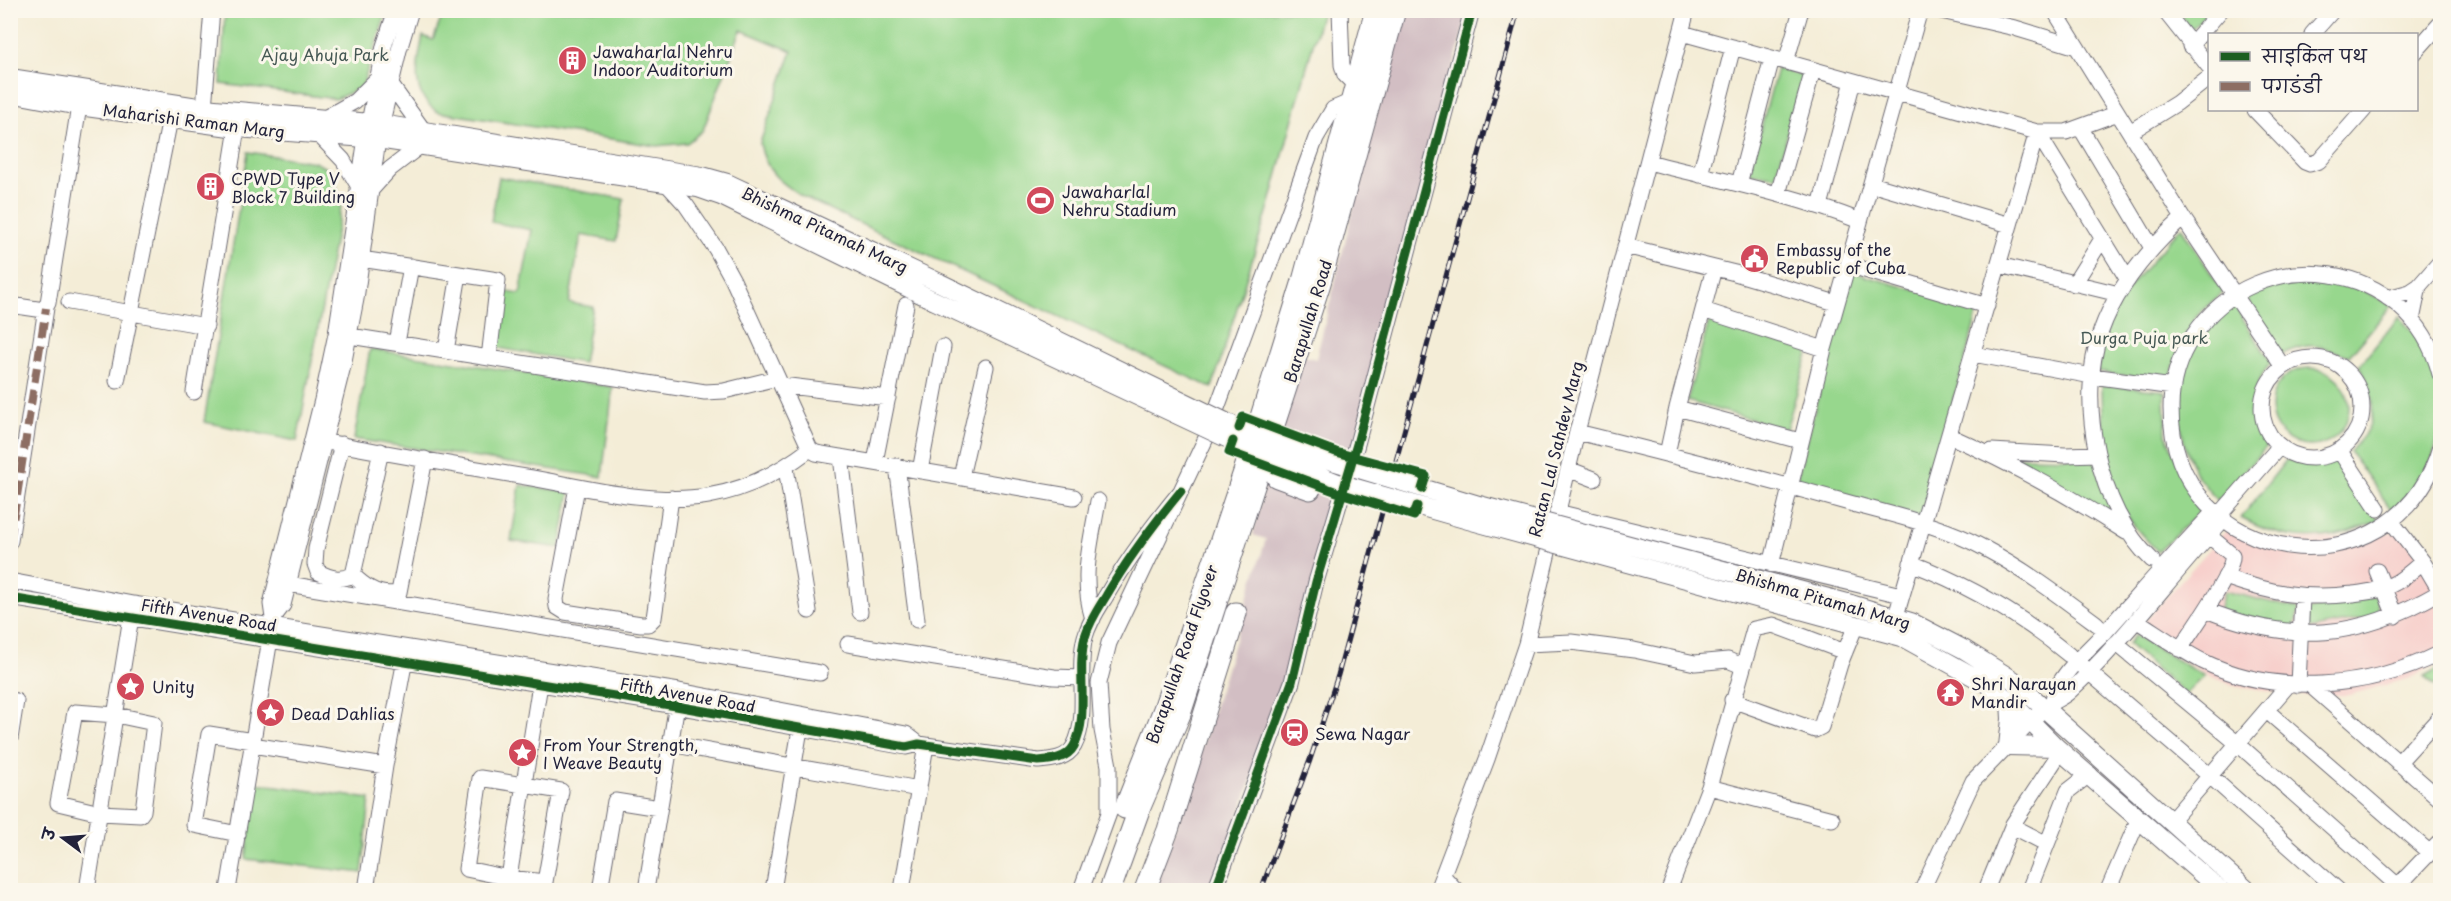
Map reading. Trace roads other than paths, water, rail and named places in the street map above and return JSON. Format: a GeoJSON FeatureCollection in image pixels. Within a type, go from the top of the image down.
{"type":"FeatureCollection","features":[{"type":"Feature","properties":{"kind":"highway","name":"Barapullah Road"},"geometry":{"type":"LineString","coordinates":[[1261,416],[1303,281],[1376,10]]}},
{"type":"Feature","properties":{"kind":"highway","name":"Barapullah Road"},"geometry":{"type":"LineString","coordinates":[[1208,629],[1320,283],[1395,10]]}},
{"type":"Feature","properties":{"kind":"highway","name":"Barapullah Road Flyover"},"geometry":{"type":"LineString","coordinates":[[1110,891],[1172,712],[1261,416]]}},
{"type":"Feature","properties":{"kind":"highway"},"geometry":{"type":"LineString","coordinates":[[1276,477],[1310,489]]}},
{"type":"Feature","properties":{"kind":"highway"},"geometry":{"type":"LineString","coordinates":[[1145,891],[1168,830],[1236,613]]}},
{"type":"Feature","properties":{"kind":"highway"},"geometry":{"type":"LineString","coordinates":[[1208,629],[1228,636]]}},
{"type":"Feature","properties":{"kind":"highway","name":"Barapullah Road Flyover"},"geometry":{"type":"LineString","coordinates":[[1095,891],[1172,712],[1194,672],[1208,629]]}},
{"type":"Feature","properties":{"kind":"highway"},"geometry":{"type":"LineString","coordinates":[[1194,672],[1215,680]]}},
{"type":"Feature","properties":{"kind":"main road","name":"Maharishi Raman Marg"},"geometry":{"type":"LineString","coordinates":[[10,78],[321,127],[374,131]]}},
{"type":"Feature","properties":{"kind":"main road","name":"Maharishi Raman Marg"},"geometry":{"type":"LineString","coordinates":[[10,93],[79,106],[237,129],[321,127]]}},
{"type":"Feature","properties":{"kind":"main road","name":"Bhishma Pitamah Marg"},"geometry":{"type":"LineString","coordinates":[[374,131],[698,188],[936,291],[1230,424],[1318,458],[1479,505],[1896,616],[1965,650],[2048,704],[2170,822],[2247,891]]}},
{"type":"Feature","properties":{"kind":"main road","name":"Bhishma Pitamah Marg"},"geometry":{"type":"LineString","coordinates":[[422,139],[702,176],[727,183],[1233,441],[1338,483],[1902,637],[1953,664],[2010,701],[2059,749],[2220,891]]}},
{"type":"Feature","properties":{"kind":"main road"},"geometry":{"type":"LineString","coordinates":[[2010,701],[2008,746],[2059,749]]}},
{"type":"Feature","properties":{"kind":"street"},"geometry":{"type":"LineString","coordinates":[[204,108],[212,10]]}},
{"type":"Feature","properties":{"kind":"street"},"geometry":{"type":"LineString","coordinates":[[365,188],[390,169],[422,139],[384,82],[384,46],[396,10]]}},
{"type":"Feature","properties":{"kind":"street"},"geometry":{"type":"LineString","coordinates":[[272,627],[283,605],[319,440],[342,302],[384,82],[411,10]]}},
{"type":"Feature","properties":{"kind":"street"},"geometry":{"type":"LineString","coordinates":[[1081,891],[1108,813],[1109,766],[1100,707],[1099,683],[1109,643],[1206,438],[1316,138],[1334,109],[1354,93],[1342,65],[1340,10]]}},
{"type":"Feature","properties":{"kind":"street"},"geometry":{"type":"LineString","coordinates":[[1215,891],[1292,682],[1316,582],[1357,444],[1472,10]]}},
{"type":"Feature","properties":{"kind":"street","name":"Ratan Lal Sahdev Marg"},"geometry":{"type":"LineString","coordinates":[[1440,883],[1487,759],[1526,644],[1625,246],[1642,201],[1648,162],[1687,10]]}},
{"type":"Feature","properties":{"kind":"street"},"geometry":{"type":"LineString","coordinates":[[1739,184],[1779,60],[1801,10]]}},
{"type":"Feature","properties":{"kind":"street"},"geometry":{"type":"LineString","coordinates":[[1771,565],[1836,303],[1920,10]]}},
{"type":"Feature","properties":{"kind":"street"},"geometry":{"type":"LineString","coordinates":[[1937,10],[2015,27],[2077,47]]}},
{"type":"Feature","properties":{"kind":"street"},"geometry":{"type":"LineString","coordinates":[[2054,10],[2183,218],[2283,367]]}},
{"type":"Feature","properties":{"kind":"street"},"geometry":{"type":"LineString","coordinates":[[2164,10],[2190,46],[2208,66]]}},
{"type":"Feature","properties":{"kind":"street"},"geometry":{"type":"LineString","coordinates":[[2190,46],[2221,10]]}},
{"type":"Feature","properties":{"kind":"street"},"geometry":{"type":"LineString","coordinates":[[2313,33],[2333,10]]}},
{"type":"Feature","properties":{"kind":"street"},"geometry":{"type":"LineString","coordinates":[[2418,49],[2440,24]]}},
{"type":"Feature","properties":{"kind":"street"},"geometry":{"type":"LineString","coordinates":[[1682,33],[2037,132],[2066,132],[2118,113]]}},
{"type":"Feature","properties":{"kind":"street"},"geometry":{"type":"LineString","coordinates":[[2428,38],[2440,48]]}},
{"type":"Feature","properties":{"kind":"street"},"geometry":{"type":"LineString","coordinates":[[1700,175],[1734,47]]}},
{"type":"Feature","properties":{"kind":"street"},"geometry":{"type":"LineString","coordinates":[[1778,194],[1812,70]]}},
{"type":"Feature","properties":{"kind":"street"},"geometry":{"type":"LineString","coordinates":[[2130,132],[2177,103],[2208,79]]}},
{"type":"Feature","properties":{"kind":"street"},"geometry":{"type":"LineString","coordinates":[[1820,206],[1854,81]]}},
{"type":"Feature","properties":{"kind":"street"},"geometry":{"type":"LineString","coordinates":[[228,891],[272,627],[271,604],[350,336],[362,259],[365,188],[321,127],[384,82]]}},
{"type":"Feature","properties":{"kind":"street"},"geometry":{"type":"LineString","coordinates":[[10,541],[79,106]]}},
{"type":"Feature","properties":{"kind":"street"},"geometry":{"type":"LineString","coordinates":[[2256,111],[2279,137],[2310,164],[2319,161],[2363,111]]}},
{"type":"Feature","properties":{"kind":"street"},"geometry":{"type":"LineString","coordinates":[[117,381],[170,119]]}},
{"type":"Feature","properties":{"kind":"street"},"geometry":{"type":"LineString","coordinates":[[2080,127],[2152,248]]}},
{"type":"Feature","properties":{"kind":"street"},"geometry":{"type":"LineString","coordinates":[[194,392],[237,129]]}},
{"type":"Feature","properties":{"kind":"street"},"geometry":{"type":"LineString","coordinates":[[1896,616],[2037,132]]}},
{"type":"Feature","properties":{"kind":"street"},"geometry":{"type":"LineString","coordinates":[[2037,132],[2128,280]]}},
{"type":"Feature","properties":{"kind":"street"},"geometry":{"type":"LineString","coordinates":[[1648,162],[1778,194],[1860,221]]}},
{"type":"Feature","properties":{"kind":"street"},"geometry":{"type":"LineString","coordinates":[[666,183],[686,205],[716,249],[733,280],[810,449],[816,453],[1074,497]]}},
{"type":"Feature","properties":{"kind":"street"},"geometry":{"type":"LineString","coordinates":[[1871,184],[2010,225]]}},
{"type":"Feature","properties":{"kind":"street"},"geometry":{"type":"LineString","coordinates":[[2152,560],[2129,533],[2108,490],[2097,454],[2092,418],[2092,376],[2100,332],[2119,294],[2152,248],[2183,218]]}},
{"type":"Feature","properties":{"kind":"street"},"geometry":{"type":"LineString","coordinates":[[2074,284],[2102,239]]}},
{"type":"Feature","properties":{"kind":"street"},"geometry":{"type":"LineString","coordinates":[[1625,246],[1714,268],[1836,303]]}},
{"type":"Feature","properties":{"kind":"street"},"geometry":{"type":"LineString","coordinates":[[362,259],[498,280],[489,358]]}},
{"type":"Feature","properties":{"kind":"street"},"geometry":{"type":"LineString","coordinates":[[1848,265],[1987,306]]}},
{"type":"Feature","properties":{"kind":"street"},"geometry":{"type":"LineString","coordinates":[[1999,265],[2119,294]]}},
{"type":"Feature","properties":{"kind":"street"},"geometry":{"type":"LineString","coordinates":[[397,343],[411,266]]}},
{"type":"Feature","properties":{"kind":"street"},"geometry":{"type":"LineString","coordinates":[[1667,454],[1714,268]]}},
{"type":"Feature","properties":{"kind":"street"},"geometry":{"type":"LineString","coordinates":[[2388,298],[2410,292],[2437,272]]}},
{"type":"Feature","properties":{"kind":"street"},"geometry":{"type":"LineString","coordinates":[[2440,374],[2427,340],[2412,320],[2388,298],[2346,277],[2323,273],[2277,276],[2254,283],[2234,294],[2200,325],[2178,364],[2173,387],[2171,426],[2175,445],[2190,481],[2220,514],[2245,533],[2269,543],[2294,548],[2345,544],[2391,521],[2425,484],[2436,462],[2440,447]]}},
{"type":"Feature","properties":{"kind":"street"},"geometry":{"type":"LineString","coordinates":[[446,351],[459,274]]}},
{"type":"Feature","properties":{"kind":"street"},"geometry":{"type":"LineString","coordinates":[[2412,320],[2420,286]]}},
{"type":"Feature","properties":{"kind":"street"},"geometry":{"type":"LineString","coordinates":[[69,302],[206,326]]}},
{"type":"Feature","properties":{"kind":"street"},"geometry":{"type":"LineString","coordinates":[[10,305],[40,310],[46,308]]}},
{"type":"Feature","properties":{"kind":"street"},"geometry":{"type":"LineString","coordinates":[[875,462],[906,305]]}},
{"type":"Feature","properties":{"kind":"street"},"geometry":{"type":"LineString","coordinates":[[1703,310],[1824,349]]}},
{"type":"Feature","properties":{"kind":"street"},"geometry":{"type":"LineString","coordinates":[[350,336],[705,392],[724,391],[779,381],[888,398]]}},
{"type":"Feature","properties":{"kind":"street"},"geometry":{"type":"LineString","coordinates":[[920,471],[943,347]]}},
{"type":"Feature","properties":{"kind":"street"},"geometry":{"type":"LineString","coordinates":[[1974,354],[2092,376],[2173,387]]}},
{"type":"Feature","properties":{"kind":"street"},"geometry":{"type":"LineString","coordinates":[[2317,358],[2333,363],[2353,380],[2360,396],[2361,413],[2356,430],[2339,450],[2330,454],[2309,458],[2298,456],[2280,446],[2267,430],[2262,411],[2265,391],[2270,381],[2283,367],[2299,359],[2317,358]]}},
{"type":"Feature","properties":{"kind":"street"},"geometry":{"type":"LineString","coordinates":[[961,477],[986,367]]}},
{"type":"Feature","properties":{"kind":"street"},"geometry":{"type":"LineString","coordinates":[[1677,408],[1800,441]]}},
{"type":"Feature","properties":{"kind":"street"},"geometry":{"type":"LineString","coordinates":[[1577,432],[1791,486],[1949,532],[1991,551],[2042,583],[2097,624]]}},
{"type":"Feature","properties":{"kind":"street"},"geometry":{"type":"LineString","coordinates":[[1950,436],[2061,490],[2129,533]]}},
{"type":"Feature","properties":{"kind":"street"},"geometry":{"type":"LineString","coordinates":[[319,440],[577,487],[671,498],[709,496],[731,490],[786,468],[810,449]]}},
{"type":"Feature","properties":{"kind":"street"},"geometry":{"type":"LineString","coordinates":[[342,444],[316,549],[315,564],[318,572],[329,577],[342,580],[353,575]]}},
{"type":"Feature","properties":{"kind":"street"},"geometry":{"type":"LineString","coordinates":[[1922,891],[1973,781],[2048,704],[2073,659],[2220,514],[2280,446]]}},
{"type":"Feature","properties":{"kind":"street"},"geometry":{"type":"LineString","coordinates":[[2339,450],[2378,509]]}},
{"type":"Feature","properties":{"kind":"street"},"geometry":{"type":"LineString","coordinates":[[1983,451],[2065,456],[2097,454]]}},
{"type":"Feature","properties":{"kind":"street"},"geometry":{"type":"LineString","coordinates":[[353,575],[381,452]]}},
{"type":"Feature","properties":{"kind":"street"},"geometry":{"type":"LineString","coordinates":[[841,457],[860,612]]}},
{"type":"Feature","properties":{"kind":"street"},"geometry":{"type":"LineString","coordinates":[[353,575],[366,588],[382,592],[399,592],[425,459]]}},
{"type":"Feature","properties":{"kind":"street"},"geometry":{"type":"LineString","coordinates":[[897,466],[917,620]]}},
{"type":"Feature","properties":{"kind":"street"},"geometry":{"type":"LineString","coordinates":[[786,468],[809,611]]}},
{"type":"Feature","properties":{"kind":"street"},"geometry":{"type":"LineString","coordinates":[[1568,469],[1594,479]]}},
{"type":"Feature","properties":{"kind":"street"},"geometry":{"type":"LineString","coordinates":[[577,487],[556,599],[557,607],[566,612],[641,624],[648,624],[654,618],[671,498]]}},
{"type":"Feature","properties":{"kind":"street","name":"Fifth Avenue Road"},"geometry":{"type":"LineString","coordinates":[[10,580],[132,604],[272,627],[540,684],[678,698],[800,729],[906,747],[923,744],[1038,761],[1064,756],[1073,748],[1080,726],[1082,656],[1092,619],[1131,554],[1180,491]]}},
{"type":"Feature","properties":{"kind":"street"},"geometry":{"type":"LineString","coordinates":[[1092,619],[1086,598],[1085,575],[1098,501]]}},
{"type":"Feature","properties":{"kind":"street"},"geometry":{"type":"LineString","coordinates":[[1557,512],[1901,595]]}},
{"type":"Feature","properties":{"kind":"street"},"geometry":{"type":"LineString","coordinates":[[2048,704],[2062,698],[2116,643],[2208,535],[2220,514]]}},
{"type":"Feature","properties":{"kind":"street"},"geometry":{"type":"LineString","coordinates":[[2205,610],[2265,628],[2300,634],[2335,631],[2395,616],[2440,591],[2423,562],[2391,521]]}},
{"type":"Feature","properties":{"kind":"street"},"geometry":{"type":"LineString","coordinates":[[2181,649],[2225,577],[2233,558],[2208,535]]}},
{"type":"Feature","properties":{"kind":"street"},"geometry":{"type":"LineString","coordinates":[[2225,577],[2264,590],[2302,597],[2343,595],[2384,588],[2402,579],[2423,562]]}},
{"type":"Feature","properties":{"kind":"street"},"geometry":{"type":"LineString","coordinates":[[1911,563],[1950,578],[2043,634],[2210,776],[2338,891]]}},
{"type":"Feature","properties":{"kind":"street"},"geometry":{"type":"LineString","coordinates":[[2377,571],[2395,616]]}},
{"type":"Feature","properties":{"kind":"street"},"geometry":{"type":"LineString","coordinates":[[288,584],[820,673]]}},
{"type":"Feature","properties":{"kind":"street"},"geometry":{"type":"LineString","coordinates":[[2299,685],[2302,597]]}},
{"type":"Feature","properties":{"kind":"street","name":"Fifth Avenue Road"},"geometry":{"type":"LineString","coordinates":[[10,598],[131,617],[272,627]]}},
{"type":"Feature","properties":{"kind":"street"},"geometry":{"type":"LineString","coordinates":[[87,891],[131,617]]}},
{"type":"Feature","properties":{"kind":"street"},"geometry":{"type":"LineString","coordinates":[[2136,620],[2181,649],[2228,671],[2299,685],[2366,677],[2408,668],[2440,653]]}},
{"type":"Feature","properties":{"kind":"street"},"geometry":{"type":"LineString","coordinates":[[1732,700],[1815,730],[1821,727],[1845,652],[1850,623]]}},
{"type":"Feature","properties":{"kind":"street"},"geometry":{"type":"LineString","coordinates":[[1669,891],[1709,787],[1754,629],[1773,625],[1845,652]]}},
{"type":"Feature","properties":{"kind":"street"},"geometry":{"type":"LineString","coordinates":[[1526,644],[1571,642],[1634,650],[1695,663],[1728,660],[1742,666]]}},
{"type":"Feature","properties":{"kind":"street"},"geometry":{"type":"LineString","coordinates":[[2116,643],[2238,744],[2396,888],[2435,847],[2266,711]]}},
{"type":"Feature","properties":{"kind":"street"},"geometry":{"type":"LineString","coordinates":[[848,644],[1054,677],[1082,678]]}},
{"type":"Feature","properties":{"kind":"street"},"geometry":{"type":"LineString","coordinates":[[366,891],[405,656]]}},
{"type":"Feature","properties":{"kind":"street","name":"Fifth Avenue Road"},"geometry":{"type":"LineString","coordinates":[[405,656],[906,734],[923,744]]}},
{"type":"Feature","properties":{"kind":"street"},"geometry":{"type":"LineString","coordinates":[[508,884],[540,684]]}},
{"type":"Feature","properties":{"kind":"street"},"geometry":{"type":"LineString","coordinates":[[2170,822],[2266,711],[2299,685]]}},
{"type":"Feature","properties":{"kind":"street"},"geometry":{"type":"LineString","coordinates":[[2299,685],[2440,799]]}},
{"type":"Feature","properties":{"kind":"street"},"geometry":{"type":"LineString","coordinates":[[646,891],[678,698]]}},
{"type":"Feature","properties":{"kind":"street"},"geometry":{"type":"LineString","coordinates":[[10,700],[16,701],[10,738]]}},
{"type":"Feature","properties":{"kind":"street"},"geometry":{"type":"LineString","coordinates":[[75,712],[150,720],[155,725],[143,811],[136,816],[100,813],[58,803],[75,712]]}},
{"type":"Feature","properties":{"kind":"street"},"geometry":{"type":"LineString","coordinates":[[2398,763],[2440,717]]}},
{"type":"Feature","properties":{"kind":"street"},"geometry":{"type":"LineString","coordinates":[[773,891],[800,729]]}},
{"type":"Feature","properties":{"kind":"street"},"geometry":{"type":"LineString","coordinates":[[238,834],[194,825],[209,734],[385,766]]}},
{"type":"Feature","properties":{"kind":"street"},"geometry":{"type":"LineString","coordinates":[[670,744],[919,789]]}},
{"type":"Feature","properties":{"kind":"street"},"geometry":{"type":"LineString","coordinates":[[902,891],[919,789],[923,744]]}},
{"type":"Feature","properties":{"kind":"street"},"geometry":{"type":"LineString","coordinates":[[1986,891],[2012,826],[2059,749]]}},
{"type":"Feature","properties":{"kind":"street"},"geometry":{"type":"LineString","coordinates":[[2029,891],[2068,791],[2090,774]]}},
{"type":"Feature","properties":{"kind":"street"},"geometry":{"type":"LineString","coordinates":[[480,778],[524,785],[561,791],[545,882],[508,884],[466,869],[480,778]]}},
{"type":"Feature","properties":{"kind":"street"},"geometry":{"type":"LineString","coordinates":[[1709,787],[1833,819]]}},
{"type":"Feature","properties":{"kind":"street"},"geometry":{"type":"LineString","coordinates":[[600,891],[615,801],[659,808]]}},
{"type":"Feature","properties":{"kind":"street"},"geometry":{"type":"LineString","coordinates":[[2108,891],[2139,818]]}},
{"type":"Feature","properties":{"kind":"street"},"geometry":{"type":"LineString","coordinates":[[2012,826],[2048,844]]}},
{"type":"Feature","properties":{"kind":"street"},"geometry":{"type":"LineString","coordinates":[[1440,883],[1456,891]]}},
{"type":"Feature","properties":{"kind":"railway"},"geometry":{"type":"LineString","coordinates":[[1261,890],[1310,760],[1338,675],[1518,10]]}},
{"type":"Feature","properties":{"kind":"place","name":"Jawaharlal Nehru Indoor Auditorium"},"geometry":{"type":"Point","coordinates":[572,60]}},
{"type":"Feature","properties":{"kind":"place","name":"CPWD Type V Block 7 Building"},"geometry":{"type":"Point","coordinates":[210,187]}},
{"type":"Feature","properties":{"kind":"place","name":"Jawaharlal Nehru Stadium"},"geometry":{"type":"Point","coordinates":[1041,200]}},
{"type":"Feature","properties":{"kind":"place","name":"Embassy of the Republic of Cuba"},"geometry":{"type":"Point","coordinates":[1755,258]}},
{"type":"Feature","properties":{"kind":"place","name":"Unity"},"geometry":{"type":"Point","coordinates":[131,686]}},
{"type":"Feature","properties":{"kind":"place","name":"Shri Narayan Mandir"},"geometry":{"type":"Point","coordinates":[1950,692]}},
{"type":"Feature","properties":{"kind":"place","name":"Dead Dahlias"},"geometry":{"type":"Point","coordinates":[270,713]}},
{"type":"Feature","properties":{"kind":"place","name":"Sewa Nagar"},"geometry":{"type":"Point","coordinates":[1294,733]}},
{"type":"Feature","properties":{"kind":"place","name":"From Your Strength, I Weave Beauty"},"geometry":{"type":"Point","coordinates":[522,753]}},
{"type":"Feature","properties":{"kind":"park label","name":"Ajay Ahuja Park"},"geometry":{"type":"Point","coordinates":[325,54]}},
{"type":"Feature","properties":{"kind":"park label","name":"Durga Puja park"},"geometry":{"type":"Point","coordinates":[2144,337]}}]}
